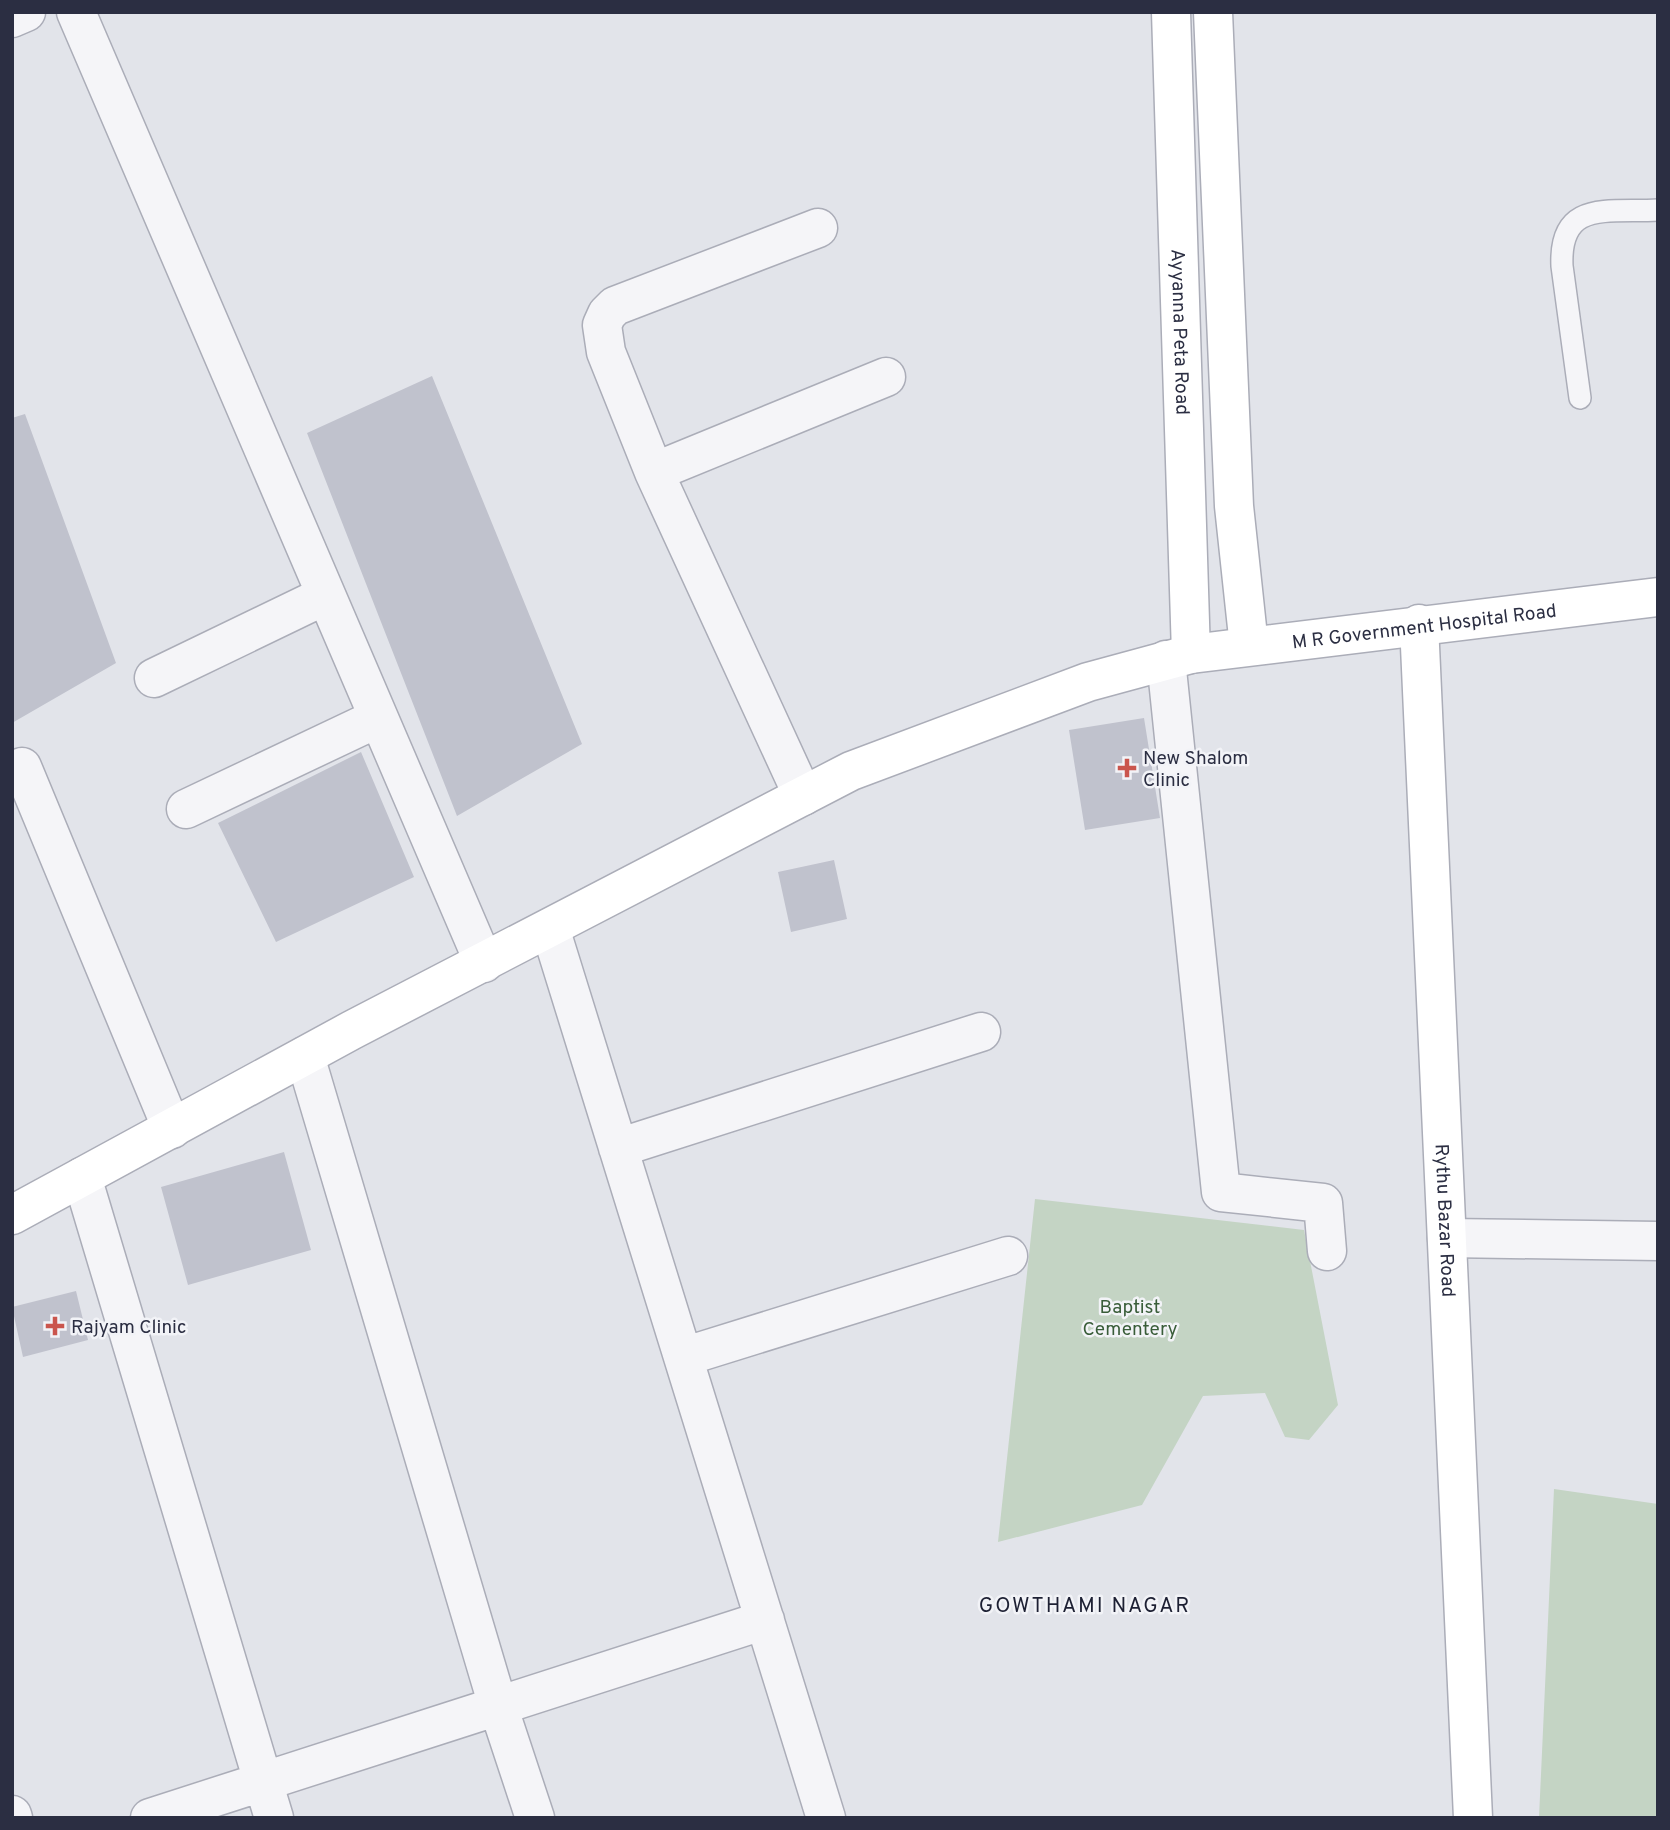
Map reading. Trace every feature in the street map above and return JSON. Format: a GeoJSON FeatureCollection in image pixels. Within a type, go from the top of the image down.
{"type":"FeatureCollection","features":[{"type":"Feature","properties":{"kind":"street"},"geometry":{"type":"LineString","coordinates":[[12,18],[26,12]]}},
{"type":"Feature","properties":{"kind":"street"},"geometry":{"type":"LineString","coordinates":[[76,12],[484,962]]}},
{"type":"Feature","properties":{"kind":"street","name":"Ayyanna Peta Road"},"geometry":{"type":"LineString","coordinates":[[1171,12],[1178,657]]}},
{"type":"Feature","properties":{"kind":"street"},"geometry":{"type":"LineString","coordinates":[[1213,12],[1234,506],[1250,646]]}},
{"type":"Feature","properties":{"kind":"street"},"geometry":{"type":"LineString","coordinates":[[803,796],[654,472],[602,338],[607,314],[615,306],[818,228]]}},
{"type":"Feature","properties":{"kind":"street"},"geometry":{"type":"LineString","coordinates":[[654,472],[886,377]]}},
{"type":"Feature","properties":{"kind":"street"},"geometry":{"type":"LineString","coordinates":[[153,678],[326,595]]}},
{"type":"Feature","properties":{"kind":"street","name":"M R Government Hospital Road"},"geometry":{"type":"LineString","coordinates":[[12,1215],[305,1056],[851,771],[1076,687],[1178,657],[1419,624],[1658,597]]}},
{"type":"Feature","properties":{"kind":"street","name":"Rythu Bazar Road"},"geometry":{"type":"LineString","coordinates":[[1419,624],[1472,1818]]}},
{"type":"Feature","properties":{"kind":"street"},"geometry":{"type":"LineString","coordinates":[[1178,657],[1221,1192],[1323,1203],[1327,1251]]}},
{"type":"Feature","properties":{"kind":"street"},"geometry":{"type":"LineString","coordinates":[[186,809],[379,718]]}},
{"type":"Feature","properties":{"kind":"street"},"geometry":{"type":"LineString","coordinates":[[22,767],[172,1129]]}},
{"type":"Feature","properties":{"kind":"street"},"geometry":{"type":"LineString","coordinates":[[550,928],[826,1818]]}},
{"type":"Feature","properties":{"kind":"street"},"geometry":{"type":"LineString","coordinates":[[618,1148],[981,1032]]}},
{"type":"Feature","properties":{"kind":"street"},"geometry":{"type":"LineString","coordinates":[[305,1056],[498,1706],[535,1818]]}},
{"type":"Feature","properties":{"kind":"street"},"geometry":{"type":"LineString","coordinates":[[82,1177],[274,1818]]}},
{"type":"Feature","properties":{"kind":"street"},"geometry":{"type":"LineString","coordinates":[[1447,1238],[1658,1241]]}},
{"type":"Feature","properties":{"kind":"street"},"geometry":{"type":"LineString","coordinates":[[683,1357],[1008,1256]]}},
{"type":"Feature","properties":{"kind":"street"},"geometry":{"type":"LineString","coordinates":[[150,1818],[765,1620]]}},
{"type":"Feature","properties":{"kind":"lane"},"geometry":{"type":"LineString","coordinates":[[1580,398],[1562,266],[1561,251],[1568,225],[1577,217],[1590,214],[1658,210]]}},
{"type":"Feature","properties":{"kind":"green space","name":"Baptist Cementery"},"geometry":{"type":"Polygon","coordinates":[[[1035,1199],[1304,1230],[1338,1405],[1309,1440],[1285,1437],[1265,1393],[1203,1396],[1142,1505],[998,1542],[1035,1199]]]}},
{"type":"Feature","properties":{"kind":"green space"},"geometry":{"type":"Polygon","coordinates":[[[1554,1489],[1658,1504],[1658,1818],[1539,1818],[1554,1489]]]}},
{"type":"Feature","properties":{"kind":"building"},"geometry":{"type":"Polygon","coordinates":[[[432,376],[582,744],[457,816],[307,433],[432,376]]]}},
{"type":"Feature","properties":{"kind":"building"},"geometry":{"type":"Polygon","coordinates":[[[25,414],[116,663],[12,723],[12,418],[25,414]]]}},
{"type":"Feature","properties":{"kind":"building"},"geometry":{"type":"Polygon","coordinates":[[[1144,718],[1160,818],[1085,830],[1069,730],[1144,718]]]}},
{"type":"Feature","properties":{"kind":"building"},"geometry":{"type":"Polygon","coordinates":[[[361,752],[414,877],[276,942],[218,823],[361,752]]]}},
{"type":"Feature","properties":{"kind":"building"},"geometry":{"type":"Polygon","coordinates":[[[834,860],[847,919],[791,932],[778,872],[834,860]]]}},
{"type":"Feature","properties":{"kind":"building"},"geometry":{"type":"Polygon","coordinates":[[[284,1152],[311,1250],[188,1285],[161,1187],[284,1152]]]}},
{"type":"Feature","properties":{"kind":"building"},"geometry":{"type":"Polygon","coordinates":[[[76,1291],[88,1340],[23,1357],[12,1307],[76,1291]]]}},
{"type":"Feature","properties":{"kind":"place","name":"New Shalom Clinic"},"geometry":{"type":"Point","coordinates":[1127,768]}},
{"type":"Feature","properties":{"kind":"place","name":"Rajyam Clinic"},"geometry":{"type":"Point","coordinates":[55,1326]}},
{"type":"Feature","properties":{"kind":"district","name":"GOWTHAMI NAGAR"},"geometry":{"type":"Point","coordinates":[1085,1605]}}]}
